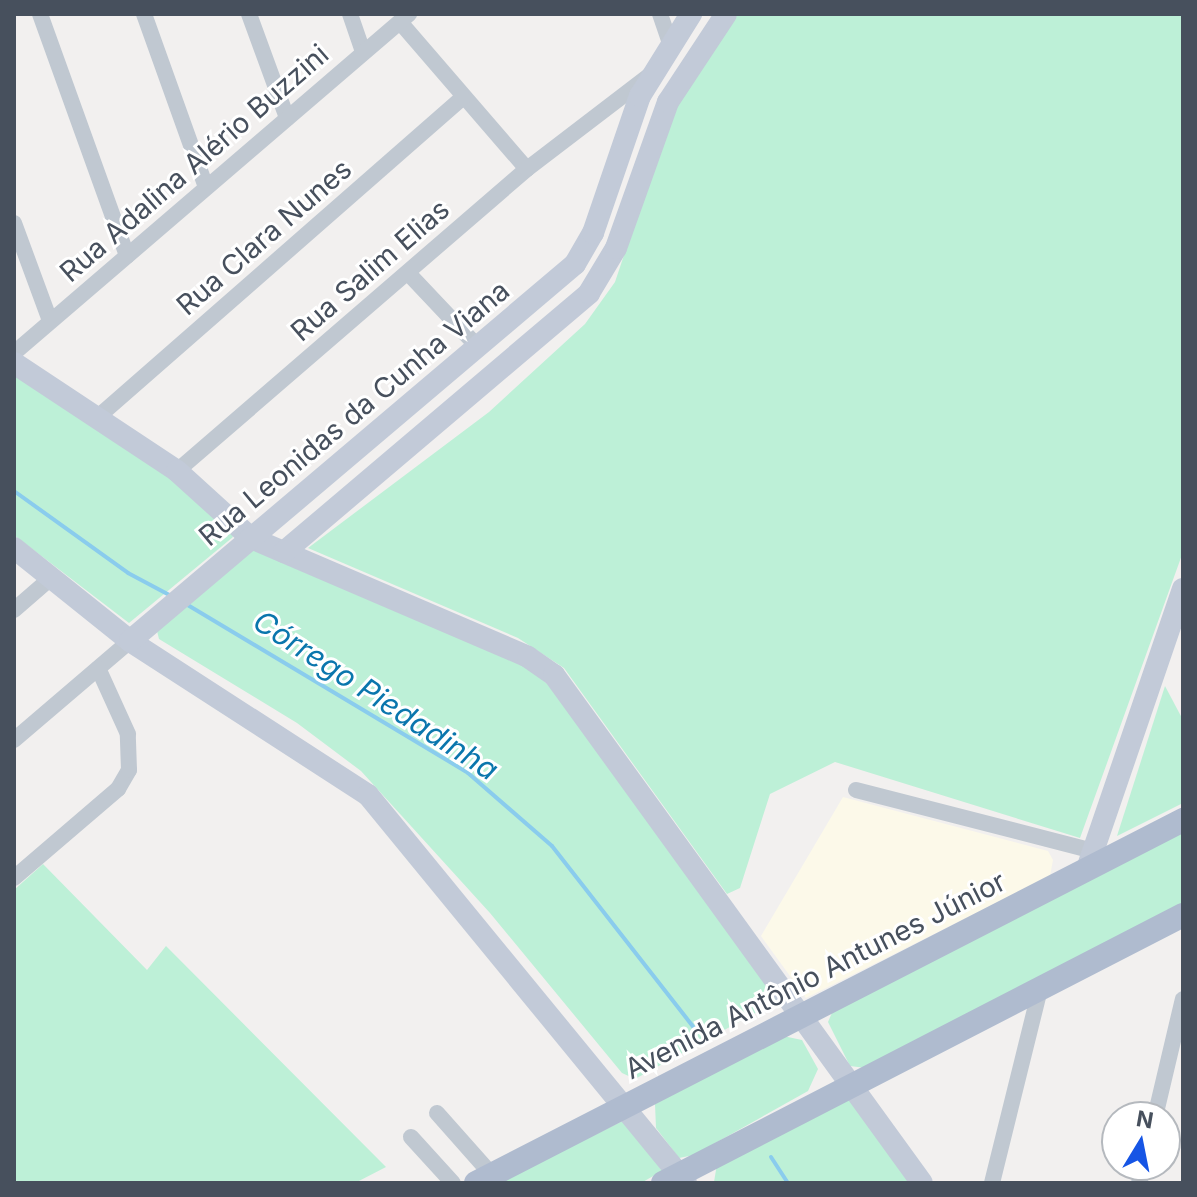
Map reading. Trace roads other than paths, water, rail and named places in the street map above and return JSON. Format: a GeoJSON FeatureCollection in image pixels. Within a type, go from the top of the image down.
{"type":"FeatureCollection","features":[{"type":"Feature","properties":{"kind":"main road","name":"Rua Leonidas da Cunha Viana"},"geometry":{"type":"LineString","coordinates":[[137,635],[575,264],[593,233],[627,126],[652,74],[691,14]]}},
{"type":"Feature","properties":{"kind":"main road"},"geometry":{"type":"LineString","coordinates":[[284,552],[580,302],[607,269],[668,102],[726,14]]}},
{"type":"Feature","properties":{"kind":"main road"},"geometry":{"type":"LineString","coordinates":[[449,412],[455,396],[484,371],[487,359],[477,346]]}},
{"type":"Feature","properties":{"kind":"main road"},"geometry":{"type":"LineString","coordinates":[[14,363],[99,416],[177,471],[245,543],[284,552],[528,657],[554,675],[847,1085],[922,1183]]}},
{"type":"Feature","properties":{"kind":"main road"},"geometry":{"type":"LineString","coordinates":[[14,548],[368,795],[624,1107],[676,1180],[847,1085],[1183,915]]}},
{"type":"Feature","properties":{"kind":"main road"},"geometry":{"type":"LineString","coordinates":[[1090,860],[1183,589]]}},
{"type":"Feature","properties":{"kind":"main road","name":"Avenida Antônio Antunes Júnior"},"geometry":{"type":"LineString","coordinates":[[489,1180],[1090,860],[1183,820]]}},
{"type":"Feature","properties":{"kind":"street"},"geometry":{"type":"LineString","coordinates":[[40,14],[127,256]]}},
{"type":"Feature","properties":{"kind":"street"},"geometry":{"type":"LineString","coordinates":[[144,14],[206,187]]}},
{"type":"Feature","properties":{"kind":"street"},"geometry":{"type":"LineString","coordinates":[[249,14],[287,118]]}},
{"type":"Feature","properties":{"kind":"street"},"geometry":{"type":"LineString","coordinates":[[350,14],[363,51]]}},
{"type":"Feature","properties":{"kind":"street"},"geometry":{"type":"LineString","coordinates":[[660,14],[670,43]]}},
{"type":"Feature","properties":{"kind":"street"},"geometry":{"type":"LineString","coordinates":[[404,18],[462,98],[527,169]]}},
{"type":"Feature","properties":{"kind":"street","name":"Rua Adalina Alério Buzzini"},"geometry":{"type":"LineString","coordinates":[[14,353],[404,18]]}},
{"type":"Feature","properties":{"kind":"street","name":"Rua Salim Elias"},"geometry":{"type":"LineString","coordinates":[[177,471],[527,169],[599,110],[652,74]]}},
{"type":"Feature","properties":{"kind":"street","name":"Rua Clara Nunes"},"geometry":{"type":"LineString","coordinates":[[99,416],[462,98]]}},
{"type":"Feature","properties":{"kind":"street"},"geometry":{"type":"LineString","coordinates":[[599,110],[627,126]]}},
{"type":"Feature","properties":{"kind":"street"},"geometry":{"type":"LineString","coordinates":[[14,223],[50,321]]}},
{"type":"Feature","properties":{"kind":"street"},"geometry":{"type":"LineString","coordinates":[[408,273],[477,346]]}},
{"type":"Feature","properties":{"kind":"street"},"geometry":{"type":"LineString","coordinates":[[14,610],[52,577]]}},
{"type":"Feature","properties":{"kind":"street","name":"Rua Leonidas da Cunha Viana"},"geometry":{"type":"LineString","coordinates":[[14,740],[137,635]]}},
{"type":"Feature","properties":{"kind":"street"},"geometry":{"type":"LineString","coordinates":[[14,878],[118,789],[129,770],[128,734],[98,668]]}},
{"type":"Feature","properties":{"kind":"street"},"geometry":{"type":"LineString","coordinates":[[856,790],[1090,860]]}},
{"type":"Feature","properties":{"kind":"street"},"geometry":{"type":"LineString","coordinates":[[992,1183],[1040,989]]}},
{"type":"Feature","properties":{"kind":"street"},"geometry":{"type":"LineString","coordinates":[[1159,1101],[1183,999]]}},
{"type":"Feature","properties":{"kind":"street"},"geometry":{"type":"LineString","coordinates":[[437,1113],[489,1180]]}},
{"type":"Feature","properties":{"kind":"street"},"geometry":{"type":"LineString","coordinates":[[411,1137],[453,1183]]}},
{"type":"Feature","properties":{"kind":"waterway","name":"Córrego Piedadinha"},"geometry":{"type":"LineString","coordinates":[[14,491],[128,573],[171,596]]}},
{"type":"Feature","properties":{"kind":"waterway","name":"Córrego Piedadinha"},"geometry":{"type":"LineString","coordinates":[[186,604],[468,773],[552,846],[696,1030]]}},
{"type":"Feature","properties":{"kind":"waterway","name":"Córrego Piedadinha"},"geometry":{"type":"LineString","coordinates":[[771,1157],[788,1183]]}}]}
